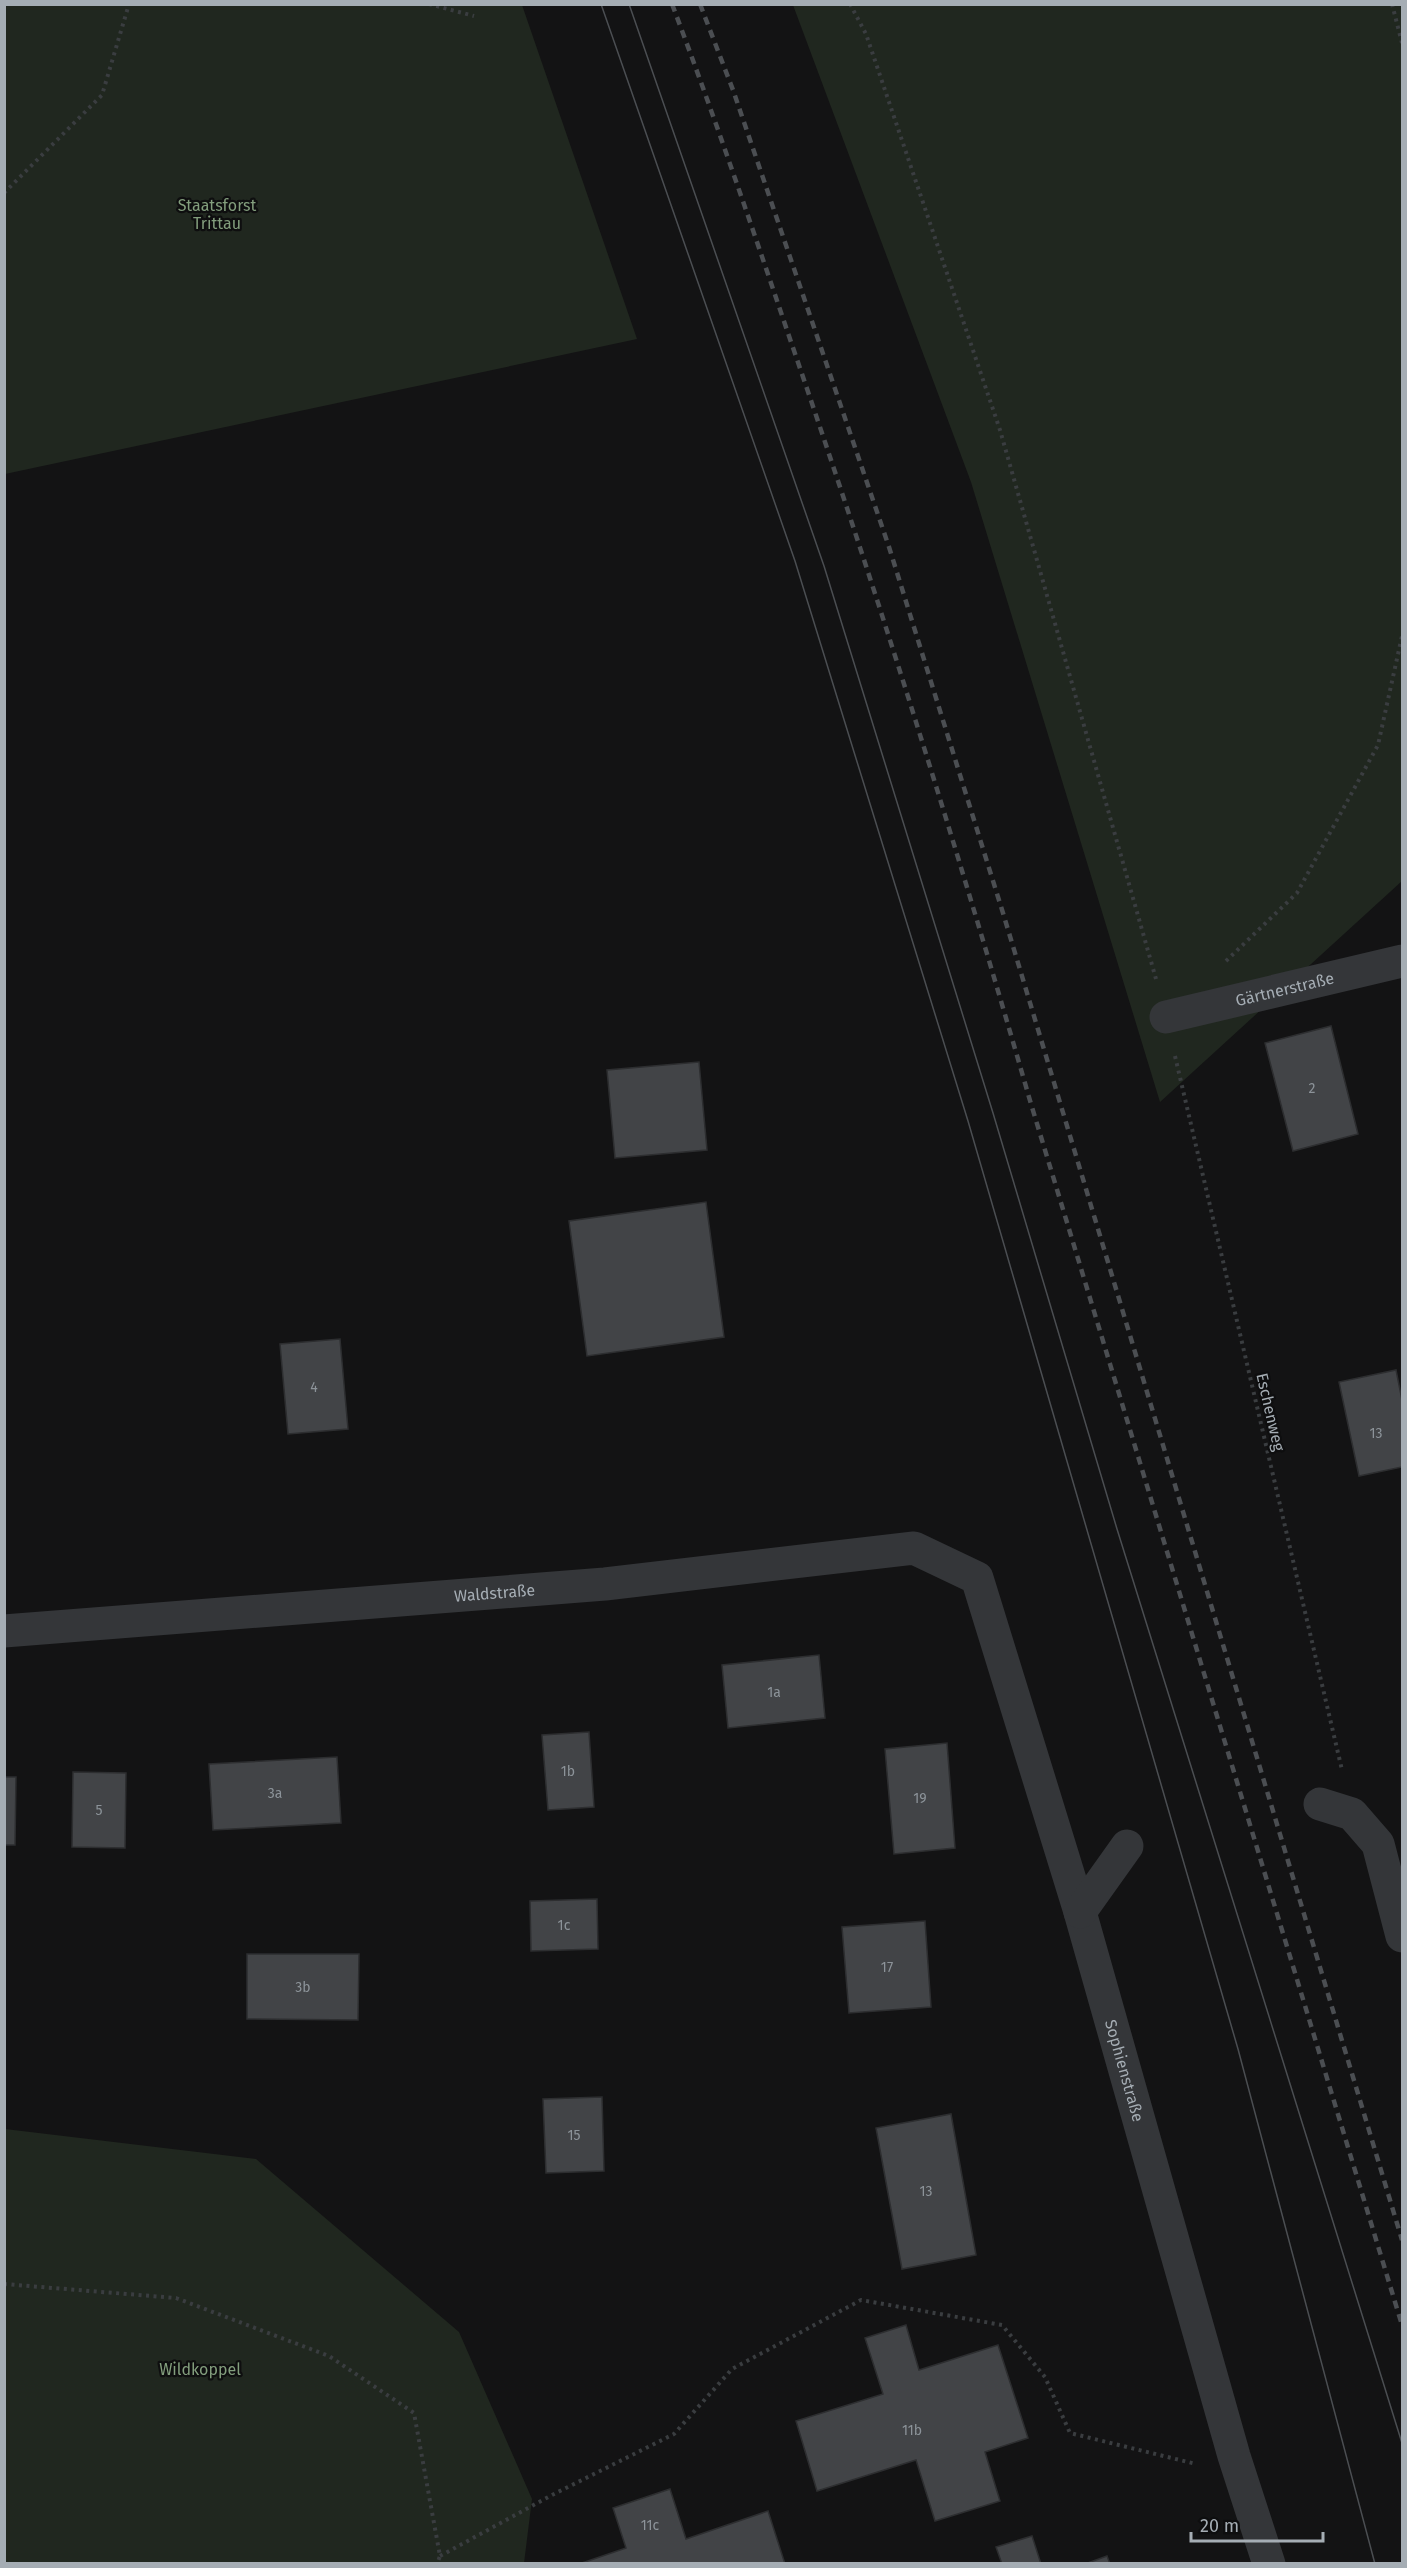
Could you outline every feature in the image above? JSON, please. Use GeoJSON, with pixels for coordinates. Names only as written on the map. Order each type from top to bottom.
{"type":"FeatureCollection","features":[{"type":"Feature","properties":{"kind":"street","name":"Gärtnerstraße"},"geometry":{"type":"LineString","coordinates":[[1166,1017],[1402,961]]}},
{"type":"Feature","properties":{"kind":"street","name":"Waldstraße"},"geometry":{"type":"LineString","coordinates":[[4,1631],[605,1584],[914,1548],[977,1578]]}},
{"type":"Feature","properties":{"kind":"street","name":"Sophienstraße"},"geometry":{"type":"LineString","coordinates":[[977,1578],[1080,1912],[1234,2456],[1269,2564]]}},
{"type":"Feature","properties":{"kind":"street"},"geometry":{"type":"LineString","coordinates":[[1320,1804],[1353,1814],[1390,1841],[1402,1936]]}},
{"type":"Feature","properties":{"kind":"street"},"geometry":{"type":"LineString","coordinates":[[1080,1912],[1127,1846]]}},
{"type":"Feature","properties":{"kind":"path"},"geometry":{"type":"LineString","coordinates":[[4,193],[102,95],[129,4]]}},
{"type":"Feature","properties":{"kind":"path"},"geometry":{"type":"LineString","coordinates":[[429,4],[474,16]]}},
{"type":"Feature","properties":{"kind":"path","name":"Eschenweg"},"geometry":{"type":"LineString","coordinates":[[850,4],[866,34],[1000,430],[1166,1017],[1353,1814]]}},
{"type":"Feature","properties":{"kind":"path"},"geometry":{"type":"LineString","coordinates":[[1392,4],[1402,43]]}},
{"type":"Feature","properties":{"kind":"path"},"geometry":{"type":"LineString","coordinates":[[1219,967],[1297,893],[1378,745],[1402,636]]}},
{"type":"Feature","properties":{"kind":"path"},"geometry":{"type":"LineString","coordinates":[[4,2283],[176,2298],[329,2356],[414,2413],[440,2556],[437,2564]]}},
{"type":"Feature","properties":{"kind":"path"},"geometry":{"type":"LineString","coordinates":[[440,2556],[552,2495],[674,2434],[732,2369],[861,2300],[1002,2325],[1045,2377],[1070,2433],[1203,2465],[1234,2456]]}},
{"type":"Feature","properties":{"kind":"green space","name":"Staatsforst Trittau"},"geometry":{"type":"Polygon","coordinates":[[[4,5],[522,5],[637,339],[5,474],[4,5]]]}},
{"type":"Feature","properties":{"kind":"green space"},"geometry":{"type":"Polygon","coordinates":[[[793,5],[1402,5],[1402,881],[1160,1102],[971,482],[793,5]]]}},
{"type":"Feature","properties":{"kind":"green space","name":"Wildkoppel"},"geometry":{"type":"Polygon","coordinates":[[[5,2129],[256,2159],[459,2332],[532,2499],[524,2563],[5,2563],[5,2129]]]}},
{"type":"Feature","properties":{"kind":"building"},"geometry":{"type":"Polygon","coordinates":[[[1331,1026],[1358,1134],[1293,1151],[1265,1043],[1331,1026]]]}},
{"type":"Feature","properties":{"kind":"building"},"geometry":{"type":"Polygon","coordinates":[[[699,1062],[707,1150],[615,1158],[607,1070],[699,1062]]]}},
{"type":"Feature","properties":{"kind":"building"},"geometry":{"type":"Polygon","coordinates":[[[706,1202],[724,1337],[587,1356],[569,1221],[706,1202]]]}},
{"type":"Feature","properties":{"kind":"building"},"geometry":{"type":"Polygon","coordinates":[[[340,1339],[348,1429],[288,1434],[280,1344],[340,1339]]]}},
{"type":"Feature","properties":{"kind":"building"},"geometry":{"type":"Polygon","coordinates":[[[1396,1370],[1402,1400],[1402,1467],[1359,1476],[1339,1382],[1396,1370]]]}},
{"type":"Feature","properties":{"kind":"building"},"geometry":{"type":"Polygon","coordinates":[[[819,1655],[825,1718],[728,1728],[722,1665],[819,1655]]]}},
{"type":"Feature","properties":{"kind":"building"},"geometry":{"type":"Polygon","coordinates":[[[589,1732],[594,1807],[548,1810],[542,1735],[589,1732]]]}},
{"type":"Feature","properties":{"kind":"building"},"geometry":{"type":"Polygon","coordinates":[[[947,1743],[955,1848],[894,1854],[885,1749],[947,1743]]]}},
{"type":"Feature","properties":{"kind":"building"},"geometry":{"type":"Polygon","coordinates":[[[337,1757],[341,1823],[213,1830],[209,1764],[337,1757]]]}},
{"type":"Feature","properties":{"kind":"building"},"geometry":{"type":"Polygon","coordinates":[[[73,1772],[126,1773],[125,1848],[72,1847],[73,1772]]]}},
{"type":"Feature","properties":{"kind":"building"},"geometry":{"type":"Polygon","coordinates":[[[4,1777],[16,1777],[15,1845],[4,1845],[4,1777]]]}},
{"type":"Feature","properties":{"kind":"building"},"geometry":{"type":"Polygon","coordinates":[[[597,1899],[598,1949],[531,1951],[530,1901],[597,1899]]]}},
{"type":"Feature","properties":{"kind":"building"},"geometry":{"type":"Polygon","coordinates":[[[925,1921],[931,2007],[849,2013],[842,1927],[925,1921]]]}},
{"type":"Feature","properties":{"kind":"building"},"geometry":{"type":"Polygon","coordinates":[[[247,1954],[359,1954],[358,2020],[247,2019],[247,1954]]]}},
{"type":"Feature","properties":{"kind":"building"},"geometry":{"type":"Polygon","coordinates":[[[602,2097],[604,2171],[546,2173],[543,2099],[602,2097]]]}},
{"type":"Feature","properties":{"kind":"building"},"geometry":{"type":"Polygon","coordinates":[[[951,2114],[976,2255],[902,2269],[876,2128],[951,2114]]]}},
{"type":"Feature","properties":{"kind":"building"},"geometry":{"type":"Polygon","coordinates":[[[906,2325],[919,2370],[998,2345],[1028,2438],[985,2452],[1000,2501],[935,2521],[916,2460],[817,2491],[796,2421],[883,2394],[865,2338],[906,2325]]]}},
{"type":"Feature","properties":{"kind":"building"},"geometry":{"type":"Polygon","coordinates":[[[670,2489],[686,2539],[768,2511],[785,2564],[579,2564],[626,2548],[613,2508],[670,2489]]]}},
{"type":"Feature","properties":{"kind":"building"},"geometry":{"type":"Polygon","coordinates":[[[1032,2536],[1041,2564],[1002,2564],[996,2547],[1032,2536]]]}},
{"type":"Feature","properties":{"kind":"building"},"geometry":{"type":"Polygon","coordinates":[[[1107,2556],[1110,2564],[1085,2564],[1107,2556]]]}},
{"type":"Feature","properties":{"kind":"tram line"},"geometry":{"type":"LineString","coordinates":[[601,4],[795,561],[968,1121],[1238,2049],[1375,2564]]}},
{"type":"Feature","properties":{"kind":"tram line"},"geometry":{"type":"LineString","coordinates":[[629,4],[824,566],[993,1113],[1117,1529],[1402,2443]]}},
{"type":"Feature","properties":{"kind":"railway"},"geometry":{"type":"LineString","coordinates":[[672,4],[703,87],[822,434],[915,720],[1402,2325]]}},
{"type":"Feature","properties":{"kind":"railway"},"geometry":{"type":"LineString","coordinates":[[700,4],[733,90],[889,547],[1003,913],[1402,2240]]}}]}
